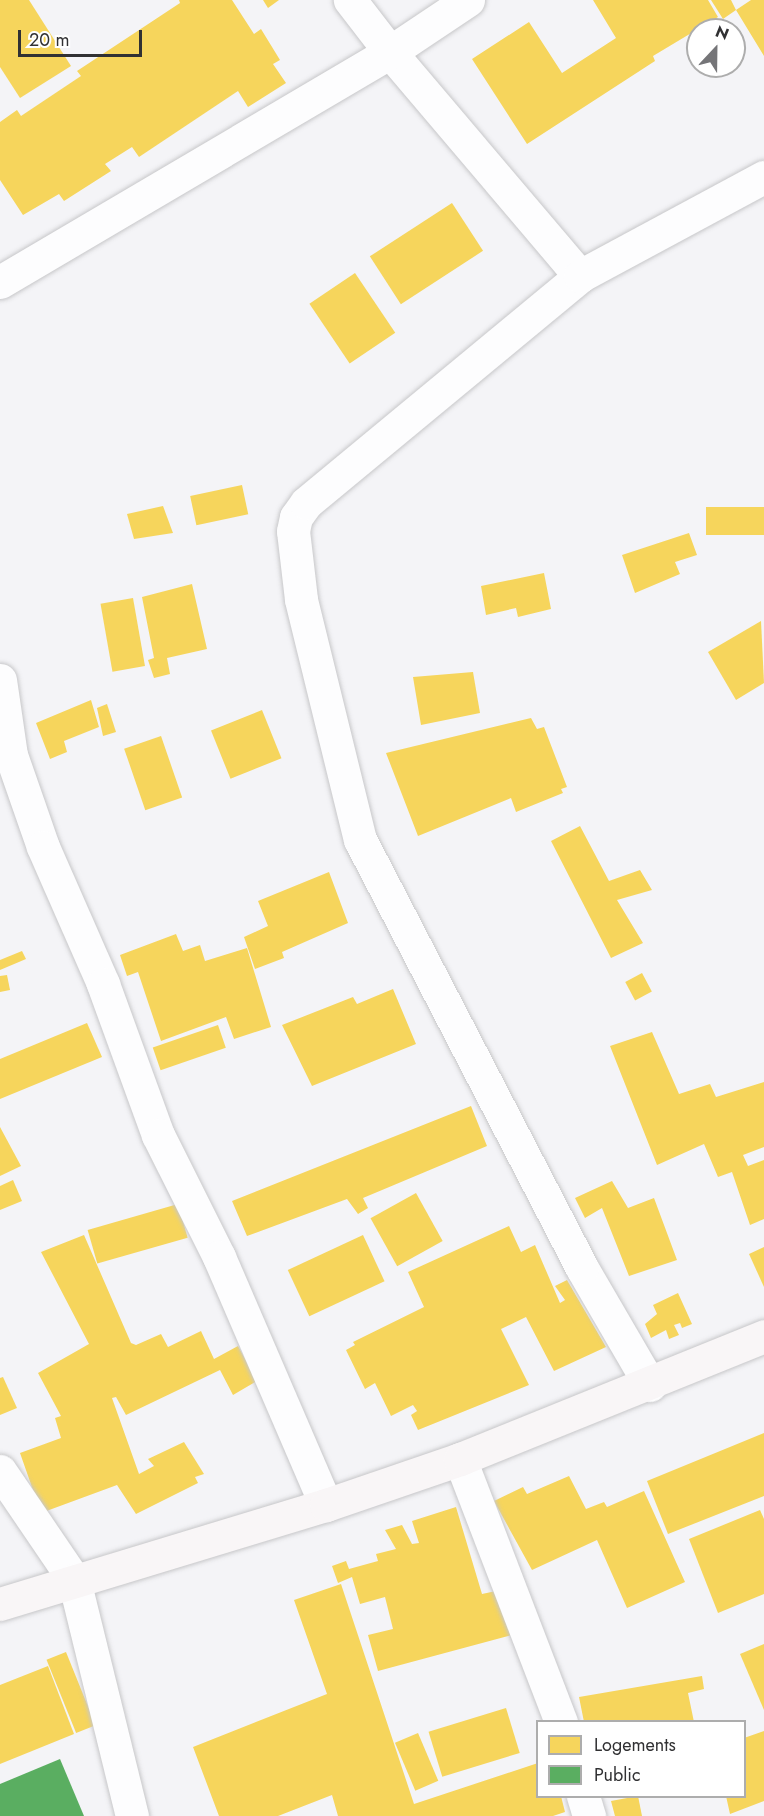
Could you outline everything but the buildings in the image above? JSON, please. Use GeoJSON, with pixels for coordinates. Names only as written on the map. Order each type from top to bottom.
{"type":"FeatureCollection","features":[{"type":"Feature","properties":{"kind":"main road"},"geometry":{"type":"LineString","coordinates":[[0,1604],[326,1505],[460,1459],[762,1344]]}},
{"type":"Feature","properties":{"kind":"street"},"geometry":{"type":"LineString","coordinates":[[350,0],[390,52],[580,276]]}},
{"type":"Feature","properties":{"kind":"street"},"geometry":{"type":"LineString","coordinates":[[0,282],[390,52],[468,0]]}},
{"type":"Feature","properties":{"kind":"street"},"geometry":{"type":"LineString","coordinates":[[650,1385],[582,1268],[360,840],[301,598],[293,531],[306,503],[580,276],[764,177]]}},
{"type":"Feature","properties":{"kind":"street"},"geometry":{"type":"LineString","coordinates":[[0,680],[11,755],[43,847],[103,984],[158,1135],[219,1257],[326,1505]]}},
{"type":"Feature","properties":{"kind":"street"},"geometry":{"type":"LineString","coordinates":[[460,1459],[560,1720]]}},
{"type":"Feature","properties":{"kind":"street"},"geometry":{"type":"LineString","coordinates":[[0,1471],[74,1580],[132,1816]]}},
{"type":"Feature","properties":{"kind":"street"},"geometry":{"type":"LineString","coordinates":[[584,1798],[589,1816]]}}]}
